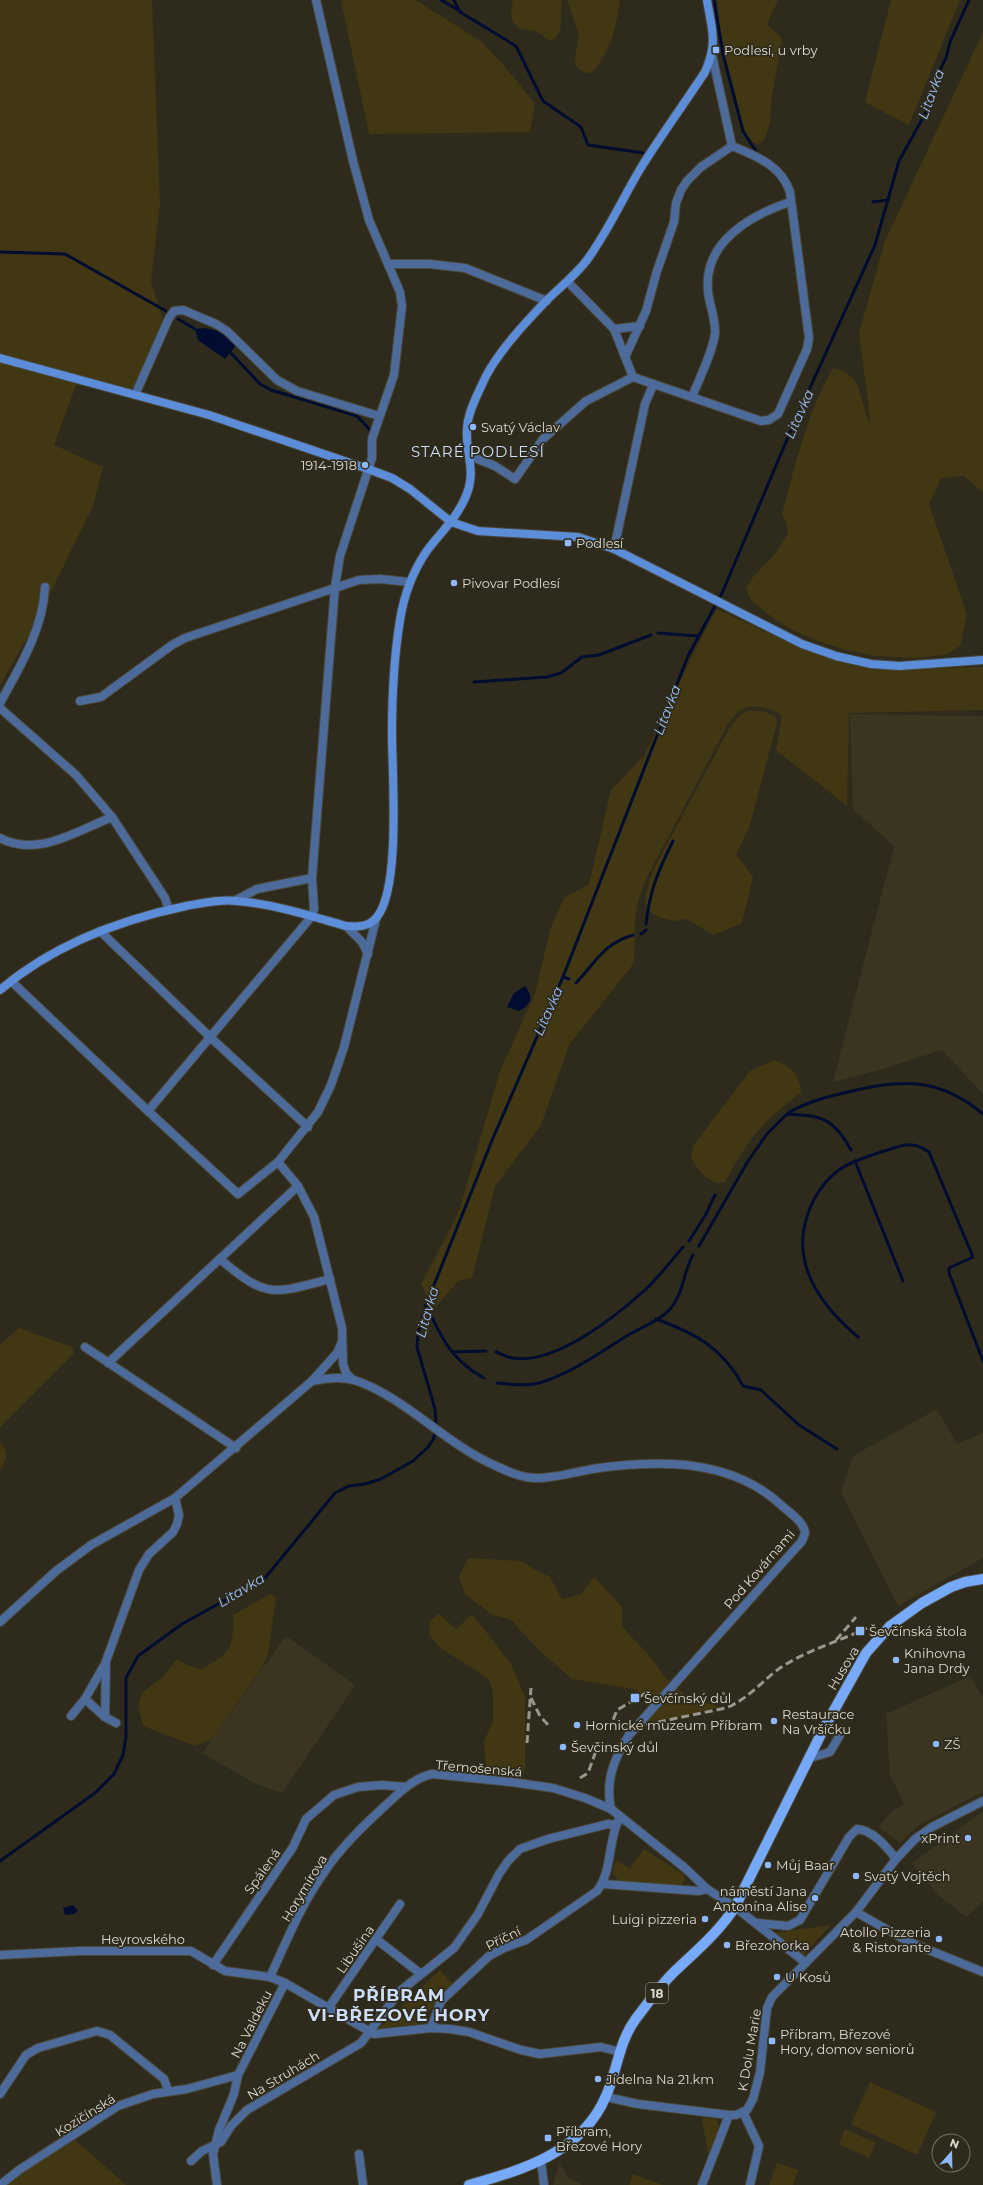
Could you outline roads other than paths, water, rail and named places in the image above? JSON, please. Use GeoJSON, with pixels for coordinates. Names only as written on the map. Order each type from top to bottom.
{"type":"FeatureCollection","features":[{"type":"Feature","properties":{"kind":"main road","name":"Husova"},"geometry":{"type":"LineString","coordinates":[[735,1907],[856,1670],[880,1636],[898,1620],[933,1596],[965,1582],[983,1579]]}},
{"type":"Feature","properties":{"kind":"main road","name":"18"},"geometry":{"type":"LineString","coordinates":[[468,2185],[541,2161],[573,2140],[593,2118],[606,2097],[620,2052],[635,2021],[672,1974],[720,1929],[735,1907]]}},
{"type":"Feature","properties":{"kind":"street"},"geometry":{"type":"LineString","coordinates":[[148,1111],[312,916],[314,909],[312,878],[335,587],[340,556],[372,458],[372,439],[394,375],[402,306],[400,292],[369,220],[353,161],[316,0]]}},
{"type":"Feature","properties":{"kind":"street"},"geometry":{"type":"LineString","coordinates":[[0,990],[11,981],[73,943],[100,931],[169,910],[211,902],[236,900],[312,916],[346,926],[358,927],[369,924],[376,919],[382,910],[387,894],[391,865],[394,814],[392,732],[394,686],[399,628],[409,582],[427,551],[461,508],[471,483],[472,469],[467,439],[467,423],[486,377],[504,350],[546,301],[568,282],[586,262],[602,237],[641,167],[705,72],[712,55],[714,42],[707,0]]}},
{"type":"Feature","properties":{"kind":"street"},"geometry":{"type":"LineString","coordinates":[[712,55],[732,146]]}},
{"type":"Feature","properties":{"kind":"street"},"geometry":{"type":"LineString","coordinates":[[470,456],[495,466],[515,479],[543,439],[586,401],[634,377],[761,420],[769,420],[778,414],[807,349],[809,338],[787,183],[781,175],[766,162],[732,146]]}},
{"type":"Feature","properties":{"kind":"street"},"geometry":{"type":"LineString","coordinates":[[626,355],[640,326],[674,222],[676,203],[681,190],[687,181],[700,168],[732,146]]}},
{"type":"Feature","properties":{"kind":"street"},"geometry":{"type":"LineString","coordinates":[[692,397],[714,336],[708,290],[711,263],[716,251],[726,238],[744,224],[776,206],[790,202]]}},
{"type":"Feature","properties":{"kind":"street"},"geometry":{"type":"LineString","coordinates":[[388,264],[429,264],[465,268],[546,301]]}},
{"type":"Feature","properties":{"kind":"street"},"geometry":{"type":"LineString","coordinates":[[568,282],[614,329],[634,377]]}},
{"type":"Feature","properties":{"kind":"street"},"geometry":{"type":"LineString","coordinates":[[136,395],[169,318],[174,311],[183,310],[216,324],[228,331],[276,380],[297,391],[379,416]]}},
{"type":"Feature","properties":{"kind":"street"},"geometry":{"type":"LineString","coordinates":[[614,329],[640,326]]}},
{"type":"Feature","properties":{"kind":"street"},"geometry":{"type":"LineString","coordinates":[[0,358],[209,415],[368,469],[392,478],[410,489],[451,522],[478,531],[578,537],[614,549],[802,644],[836,656],[871,664],[899,666],[983,660]]}},
{"type":"Feature","properties":{"kind":"street"},"geometry":{"type":"LineString","coordinates":[[614,549],[645,404],[653,384]]}},
{"type":"Feature","properties":{"kind":"street"},"geometry":{"type":"LineString","coordinates":[[80,701],[101,697],[172,645],[185,638],[359,580],[380,579],[409,582]]}},
{"type":"Feature","properties":{"kind":"street"},"geometry":{"type":"LineString","coordinates":[[0,703],[25,656],[44,606],[45,587]]}},
{"type":"Feature","properties":{"kind":"street"},"geometry":{"type":"LineString","coordinates":[[0,708],[76,775],[112,817],[165,898],[169,910]]}},
{"type":"Feature","properties":{"kind":"street"},"geometry":{"type":"LineString","coordinates":[[0,838],[23,846],[38,846],[112,817]]}},
{"type":"Feature","properties":{"kind":"street"},"geometry":{"type":"LineString","coordinates":[[236,900],[257,889],[312,878]]}},
{"type":"Feature","properties":{"kind":"street"},"geometry":{"type":"LineString","coordinates":[[11,981],[238,1194],[278,1162],[308,1127],[318,1112],[331,1085],[344,1047],[376,919]]}},
{"type":"Feature","properties":{"kind":"street"},"geometry":{"type":"LineString","coordinates":[[346,926],[362,942],[368,954]]}},
{"type":"Feature","properties":{"kind":"street"},"geometry":{"type":"LineString","coordinates":[[100,931],[210,1037],[308,1127]]}},
{"type":"Feature","properties":{"kind":"street"},"geometry":{"type":"LineString","coordinates":[[278,1162],[298,1186],[308,1202],[314,1217],[342,1328],[343,1364],[346,1372],[353,1380]]}},
{"type":"Feature","properties":{"kind":"street"},"geometry":{"type":"LineString","coordinates":[[108,1363],[298,1186]]}},
{"type":"Feature","properties":{"kind":"street"},"geometry":{"type":"LineString","coordinates":[[220,1259],[248,1282],[268,1290],[281,1291],[330,1280]]}},
{"type":"Feature","properties":{"kind":"street"},"geometry":{"type":"LineString","coordinates":[[0,1622],[56,1571],[91,1545],[175,1498],[236,1448],[312,1381],[337,1353],[343,1342]]}},
{"type":"Feature","properties":{"kind":"street"},"geometry":{"type":"LineString","coordinates":[[86,1347],[236,1448]]}},
{"type":"Feature","properties":{"kind":"street"},"geometry":{"type":"LineString","coordinates":[[312,1381],[333,1377],[353,1380]]}},
{"type":"Feature","properties":{"kind":"street","name":"Pod Kovárnami"},"geometry":{"type":"LineString","coordinates":[[353,1380],[389,1397],[466,1452],[519,1476],[536,1478],[632,1465],[689,1465],[709,1468],[740,1478],[770,1496],[805,1528],[806,1533],[802,1541],[629,1735],[617,1756],[610,1776],[608,1788],[611,1809]]}},
{"type":"Feature","properties":{"kind":"street"},"geometry":{"type":"LineString","coordinates":[[71,1716],[85,1699],[106,1661],[141,1566],[149,1554],[173,1532],[177,1524],[179,1515],[175,1498]]}},
{"type":"Feature","properties":{"kind":"street"},"geometry":{"type":"LineString","coordinates":[[105,1717],[106,1661]]}},
{"type":"Feature","properties":{"kind":"street"},"geometry":{"type":"LineString","coordinates":[[85,1699],[105,1717],[116,1723]]}},
{"type":"Feature","properties":{"kind":"street"},"geometry":{"type":"LineString","coordinates":[[810,1758],[830,1752],[840,1735]]}},
{"type":"Feature","properties":{"kind":"street","name":"Třemošenská"},"geometry":{"type":"LineString","coordinates":[[406,1787],[424,1776],[432,1774],[511,1782],[552,1788],[585,1798],[611,1809],[618,1821],[686,1868],[707,1889],[757,1923],[806,1963]]}},
{"type":"Feature","properties":{"kind":"street","name":"Spálená"},"geometry":{"type":"LineString","coordinates":[[213,1965],[293,1847],[306,1819],[334,1795],[358,1787],[382,1785],[406,1787]]}},
{"type":"Feature","properties":{"kind":"street","name":"Horymírova"},"geometry":{"type":"LineString","coordinates":[[270,1977],[305,1904],[323,1874],[357,1833],[406,1787]]}},
{"type":"Feature","properties":{"kind":"street","name":"K Dolu Marie"},"geometry":{"type":"LineString","coordinates":[[743,2112],[750,2105],[760,2072],[769,2002],[856,1912],[896,1859],[923,1832],[983,1801]]}},
{"type":"Feature","properties":{"kind":"street"},"geometry":{"type":"LineString","coordinates":[[618,1821],[603,1884],[698,1891],[707,1889]]}},
{"type":"Feature","properties":{"kind":"street","name":"Na Struhách"},"geometry":{"type":"LineString","coordinates":[[191,2161],[202,2151],[221,2142],[231,2126],[247,2110],[361,2043],[400,1991],[454,1948],[468,1931],[498,1874],[520,1849],[548,1839],[618,1821]]}},
{"type":"Feature","properties":{"kind":"street"},"geometry":{"type":"LineString","coordinates":[[757,1923],[788,1926],[800,1920],[849,1837],[857,1828],[866,1831],[875,1837],[896,1859]]}},
{"type":"Feature","properties":{"kind":"street","name":"Příční"},"geometry":{"type":"LineString","coordinates":[[431,2028],[442,2001],[489,1956],[504,1948],[526,1940],[597,1891],[603,1884]]}},
{"type":"Feature","properties":{"kind":"street","name":"Libušina"},"geometry":{"type":"LineString","coordinates":[[329,2007],[400,1904]]}},
{"type":"Feature","properties":{"kind":"street"},"geometry":{"type":"LineString","coordinates":[[856,1912],[907,1941],[983,1972]]}},
{"type":"Feature","properties":{"kind":"street"},"geometry":{"type":"LineString","coordinates":[[376,1939],[421,1974]]}},
{"type":"Feature","properties":{"kind":"street","name":"Heyrovského"},"geometry":{"type":"LineString","coordinates":[[0,1955],[80,1951],[191,1951],[225,1971],[270,1977],[285,1983],[329,2007],[368,2032],[381,2034],[431,2028],[469,2032],[521,2050],[540,2054],[602,2047],[620,2052]]}},
{"type":"Feature","properties":{"kind":"street","name":"Na Valdeku"},"geometry":{"type":"LineString","coordinates":[[238,2075],[285,1983]]}},
{"type":"Feature","properties":{"kind":"street"},"geometry":{"type":"LineString","coordinates":[[0,2094],[26,2055],[38,2048],[97,2031],[110,2035],[164,2079],[168,2090]]}},
{"type":"Feature","properties":{"kind":"street","name":"Na Struhách"},"geometry":{"type":"LineString","coordinates":[[217,2185],[214,2154],[215,2144],[234,2094],[238,2075]]}},
{"type":"Feature","properties":{"kind":"street","name":"Kozičínská"},"geometry":{"type":"LineString","coordinates":[[0,2185],[19,2170],[118,2106],[168,2090],[187,2089],[238,2075]]}},
{"type":"Feature","properties":{"kind":"street"},"geometry":{"type":"LineString","coordinates":[[606,2097],[668,2109],[729,2115],[743,2112],[759,2146],[750,2185]]}},
{"type":"Feature","properties":{"kind":"street"},"geometry":{"type":"LineString","coordinates":[[702,2185],[729,2115]]}},
{"type":"Feature","properties":{"kind":"street"},"geometry":{"type":"LineString","coordinates":[[359,2154],[363,2185]]}},
{"type":"Feature","properties":{"kind":"street"},"geometry":{"type":"LineString","coordinates":[[541,2161],[544,2185]]}},
{"type":"Feature","properties":{"kind":"water"},"geometry":{"type":"Polygon","coordinates":[[[205,328],[219,331],[237,344],[225,359],[198,340],[195,329],[205,328]]]}},
{"type":"Feature","properties":{"kind":"water"},"geometry":{"type":"Polygon","coordinates":[[[525,986],[530,994],[529,1003],[519,1011],[507,1007],[514,993],[525,986]]]}},
{"type":"Feature","properties":{"kind":"water"},"geometry":{"type":"Polygon","coordinates":[[[73,1905],[78,1911],[74,1914],[65,1915],[63,1908],[73,1905]]]}},
{"type":"Feature","properties":{"kind":"waterway"},"geometry":{"type":"LineString","coordinates":[[441,0],[460,11]]}},
{"type":"Feature","properties":{"kind":"waterway"},"geometry":{"type":"LineString","coordinates":[[454,0],[460,12],[516,46],[543,101],[581,127],[588,145],[644,153]]}},
{"type":"Feature","properties":{"kind":"waterway"},"geometry":{"type":"LineString","coordinates":[[714,0],[723,54],[743,131],[756,151]]}},
{"type":"Feature","properties":{"kind":"waterway","name":"Litavka"},"geometry":{"type":"LineString","coordinates":[[0,1861],[95,1793],[114,1774],[123,1755],[126,1737],[126,1678],[138,1656],[182,1624],[265,1578],[335,1493],[349,1486],[365,1484],[381,1479],[413,1461],[428,1447],[434,1438],[436,1425],[435,1409],[417,1347],[418,1334],[426,1305],[493,1138],[563,977],[688,656],[723,591],[794,423],[875,245],[899,161],[926,112],[934,82],[946,58],[950,42],[969,0]]}},
{"type":"Feature","properties":{"kind":"waterway"},"geometry":{"type":"LineString","coordinates":[[873,202],[888,200]]}},
{"type":"Feature","properties":{"kind":"waterway"},"geometry":{"type":"LineString","coordinates":[[0,252],[65,254],[166,311]]}},
{"type":"Feature","properties":{"kind":"waterway"},"geometry":{"type":"LineString","coordinates":[[178,319],[195,329]]}},
{"type":"Feature","properties":{"kind":"waterway"},"geometry":{"type":"LineString","coordinates":[[230,352],[260,384],[271,390],[357,416],[371,431]]}},
{"type":"Feature","properties":{"kind":"waterway"},"geometry":{"type":"LineString","coordinates":[[658,633],[698,636]]}},
{"type":"Feature","properties":{"kind":"waterway"},"geometry":{"type":"LineString","coordinates":[[474,682],[547,677],[561,673],[582,657],[599,655],[651,635]]}},
{"type":"Feature","properties":{"kind":"waterway"},"geometry":{"type":"LineString","coordinates":[[646,924],[655,881],[673,841]]}},
{"type":"Feature","properties":{"kind":"waterway"},"geometry":{"type":"LineString","coordinates":[[641,934],[646,930]]}},
{"type":"Feature","properties":{"kind":"waterway"},"geometry":{"type":"LineString","coordinates":[[576,983],[601,954],[614,943],[633,935]]}},
{"type":"Feature","properties":{"kind":"waterway","name":"Litavka"},"geometry":{"type":"LineString","coordinates":[[563,977],[569,979]]}},
{"type":"Feature","properties":{"kind":"waterway"},"geometry":{"type":"LineString","coordinates":[[788,1113],[810,1103],[832,1096],[867,1088],[902,1083],[935,1087],[951,1093],[967,1102],[983,1114]]}},
{"type":"Feature","properties":{"kind":"waterway"},"geometry":{"type":"LineString","coordinates":[[699,1246],[748,1161],[767,1134],[787,1114],[809,1116],[825,1120],[838,1131],[851,1150]]}},
{"type":"Feature","properties":{"kind":"waterway"},"geometry":{"type":"LineString","coordinates":[[858,1337],[832,1311],[821,1297],[812,1281],[806,1265],[803,1248],[804,1230],[809,1211],[821,1188],[834,1174],[844,1167],[859,1160],[900,1146],[917,1146],[929,1152],[973,1257],[949,1268],[949,1273],[983,1361]]}},
{"type":"Feature","properties":{"kind":"waterway"},"geometry":{"type":"LineString","coordinates":[[855,1161],[903,1281]]}},
{"type":"Feature","properties":{"kind":"waterway"},"geometry":{"type":"LineString","coordinates":[[689,1241],[706,1214],[715,1195]]}},
{"type":"Feature","properties":{"kind":"waterway"},"geometry":{"type":"LineString","coordinates":[[496,1352],[511,1358],[530,1358],[547,1354],[584,1337],[618,1313],[645,1290],[683,1247]]}},
{"type":"Feature","properties":{"kind":"waterway"},"geometry":{"type":"LineString","coordinates":[[497,1383],[520,1385],[537,1384],[554,1378],[577,1367],[657,1319],[671,1308],[679,1295],[687,1268],[693,1255]]}},
{"type":"Feature","properties":{"kind":"waterway"},"geometry":{"type":"LineString","coordinates":[[426,1305],[448,1347],[463,1364],[484,1378]]}},
{"type":"Feature","properties":{"kind":"waterway"},"geometry":{"type":"LineString","coordinates":[[656,1319],[683,1330],[707,1344],[726,1361],[743,1386],[761,1390],[799,1425],[837,1449]]}},
{"type":"Feature","properties":{"kind":"waterway"},"geometry":{"type":"LineString","coordinates":[[452,1352],[486,1351]]}},
{"type":"Feature","properties":{"kind":"railway"},"geometry":{"type":"LineString","coordinates":[[836,1640],[856,1617]]}},
{"type":"Feature","properties":{"kind":"railway"},"geometry":{"type":"LineString","coordinates":[[646,1693],[617,1710],[613,1720],[616,1728],[620,1730],[726,1708],[741,1700],[773,1673],[790,1662],[867,1628]]}},
{"type":"Feature","properties":{"kind":"railway"},"geometry":{"type":"LineString","coordinates":[[527,1743],[531,1688]]}},
{"type":"Feature","properties":{"kind":"railway"},"geometry":{"type":"LineString","coordinates":[[531,1698],[540,1716],[549,1726]]}},
{"type":"Feature","properties":{"kind":"railway"},"geometry":{"type":"LineString","coordinates":[[580,1778],[588,1773],[596,1751]]}},
{"type":"Feature","properties":{"kind":"place","name":"Podlesí, u vrby"},"geometry":{"type":"Point","coordinates":[716,50]}},
{"type":"Feature","properties":{"kind":"place","name":"Svatý Václav"},"geometry":{"type":"Point","coordinates":[473,427]}},
{"type":"Feature","properties":{"kind":"place","name":"1914-1918"},"geometry":{"type":"Point","coordinates":[365,465]}},
{"type":"Feature","properties":{"kind":"place","name":"Podlesí"},"geometry":{"type":"Point","coordinates":[568,543]}},
{"type":"Feature","properties":{"kind":"place","name":"Pivovar Podlesí"},"geometry":{"type":"Point","coordinates":[454,583]}},
{"type":"Feature","properties":{"kind":"place","name":"Ševčínská štola"},"geometry":{"type":"Point","coordinates":[860,1631]}},
{"type":"Feature","properties":{"kind":"place","name":"Knihovna Jana Drdy"},"geometry":{"type":"Point","coordinates":[896,1660]}},
{"type":"Feature","properties":{"kind":"place","name":"Ševčínský důl"},"geometry":{"type":"Point","coordinates":[635,1698]}},
{"type":"Feature","properties":{"kind":"place","name":"Restaurace Na Vršíčku"},"geometry":{"type":"Point","coordinates":[774,1721]}},
{"type":"Feature","properties":{"kind":"place","name":"Hornické muzeum Příbram"},"geometry":{"type":"Point","coordinates":[577,1725]}},
{"type":"Feature","properties":{"kind":"place","name":"ZŠ"},"geometry":{"type":"Point","coordinates":[936,1744]}},
{"type":"Feature","properties":{"kind":"place","name":"Ševčinský důl"},"geometry":{"type":"Point","coordinates":[563,1747]}},
{"type":"Feature","properties":{"kind":"place","name":"xPrint"},"geometry":{"type":"Point","coordinates":[968,1838]}},
{"type":"Feature","properties":{"kind":"place","name":"Můj Baar"},"geometry":{"type":"Point","coordinates":[768,1865]}},
{"type":"Feature","properties":{"kind":"place","name":"Svatý Vojtěch"},"geometry":{"type":"Point","coordinates":[856,1876]}},
{"type":"Feature","properties":{"kind":"place","name":"náměstí Jana Antonína Alise"},"geometry":{"type":"Point","coordinates":[815,1898]}},
{"type":"Feature","properties":{"kind":"place","name":"Luigi pizzeria"},"geometry":{"type":"Point","coordinates":[705,1919]}},
{"type":"Feature","properties":{"kind":"place","name":"Atollo Pizzeria & Ristorante"},"geometry":{"type":"Point","coordinates":[939,1939]}},
{"type":"Feature","properties":{"kind":"place","name":"Březohorka"},"geometry":{"type":"Point","coordinates":[727,1945]}},
{"type":"Feature","properties":{"kind":"place","name":"U Kosů"},"geometry":{"type":"Point","coordinates":[777,1977]}},
{"type":"Feature","properties":{"kind":"place","name":"Příbram, Březové Hory, domov seniorů"},"geometry":{"type":"Point","coordinates":[772,2041]}},
{"type":"Feature","properties":{"kind":"place","name":"Jídelna Na 21.km"},"geometry":{"type":"Point","coordinates":[598,2079]}},
{"type":"Feature","properties":{"kind":"place","name":"Příbram, Březové Hory"},"geometry":{"type":"Point","coordinates":[548,2138]}},
{"type":"Feature","properties":{"kind":"district","name":"STARÉ PODLESÍ"},"geometry":{"type":"Point","coordinates":[478,451]}},
{"type":"Feature","properties":{"kind":"district","name":"PŘÍBRAM VI-BŘEZOVÉ HORY"},"geometry":{"type":"Point","coordinates":[399,2005]}}]}
